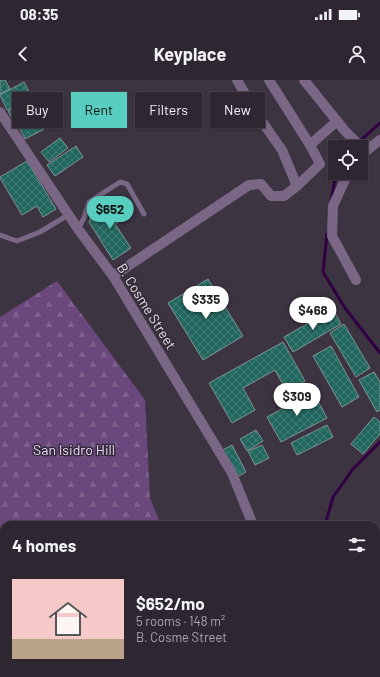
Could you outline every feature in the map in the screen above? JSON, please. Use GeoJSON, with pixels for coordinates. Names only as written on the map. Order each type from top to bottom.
{"type":"FeatureCollection","features":[{"type":"Feature","properties":{"kind":"street"},"geometry":{"type":"LineString","coordinates":[[237,80],[256,113],[282,150],[297,186]]}},
{"type":"Feature","properties":{"kind":"street"},"geometry":{"type":"LineString","coordinates":[[113,276],[249,185],[261,184],[271,196],[284,196],[320,164],[310,145],[269,80]]}},
{"type":"Feature","properties":{"kind":"street"},"geometry":{"type":"LineString","coordinates":[[304,80],[352,140]]}},
{"type":"Feature","properties":{"kind":"street","name":"B. Cosme Street"},"geometry":{"type":"LineString","coordinates":[[0,112],[68,215],[113,276],[232,473],[251,521]]}},
{"type":"Feature","properties":{"kind":"street"},"geometry":{"type":"LineString","coordinates":[[310,145],[337,120]]}},
{"type":"Feature","properties":{"kind":"street"},"geometry":{"type":"LineString","coordinates":[[368,149],[380,140]]}},
{"type":"Feature","properties":{"kind":"street"},"geometry":{"type":"LineString","coordinates":[[345,180],[333,206],[332,236],[356,280]]}},
{"type":"Feature","properties":{"kind":"lane"},"geometry":{"type":"LineString","coordinates":[[78,229],[84,218],[89,202],[120,182],[127,184],[144,214]]}},
{"type":"Feature","properties":{"kind":"lane"},"geometry":{"type":"LineString","coordinates":[[0,235],[16,242],[40,232],[68,215]]}},
{"type":"Feature","properties":{"kind":"green space","name":"San Isidro Hill"},"geometry":{"type":"Polygon","coordinates":[[[57,281],[145,400],[150,498],[159,521],[0,521],[0,317],[57,281]]]}},
{"type":"Feature","properties":{"kind":"building"},"geometry":{"type":"Polygon","coordinates":[[[0,80],[5,80],[10,89],[0,94],[0,80]]]}},
{"type":"Feature","properties":{"kind":"building"},"geometry":{"type":"Polygon","coordinates":[[[24,82],[29,92],[12,92],[12,107],[7,110],[0,95],[24,82]]]}},
{"type":"Feature","properties":{"kind":"building"},"geometry":{"type":"Polygon","coordinates":[[[12,109],[12,118],[8,111],[12,109]]]}},
{"type":"Feature","properties":{"kind":"building"},"geometry":{"type":"Polygon","coordinates":[[[20,128],[44,128],[44,129],[25,139],[20,128]]]}},
{"type":"Feature","properties":{"kind":"building"},"geometry":{"type":"Polygon","coordinates":[[[60,138],[68,148],[49,162],[41,152],[60,138]]]}},
{"type":"Feature","properties":{"kind":"building"},"geometry":{"type":"Polygon","coordinates":[[[76,146],[83,157],[55,176],[47,165],[76,146]]]}},
{"type":"Feature","properties":{"kind":"building"},"geometry":{"type":"Polygon","coordinates":[[[27,161],[56,209],[43,217],[37,206],[22,215],[0,178],[27,161]]]}},
{"type":"Feature","properties":{"kind":"building"},"geometry":{"type":"Polygon","coordinates":[[[112,202],[124,219],[115,224],[131,248],[113,260],[89,222],[92,214],[112,202]]]}},
{"type":"Feature","properties":{"kind":"building"},"geometry":{"type":"Polygon","coordinates":[[[208,279],[243,336],[203,360],[168,303],[208,279]]]}},
{"type":"Feature","properties":{"kind":"building"},"geometry":{"type":"Polygon","coordinates":[[[333,309],[341,324],[293,352],[284,337],[333,309]]]}},
{"type":"Feature","properties":{"kind":"building"},"geometry":{"type":"Polygon","coordinates":[[[344,324],[370,368],[356,377],[330,333],[344,324]]]}},
{"type":"Feature","properties":{"kind":"building"},"geometry":{"type":"Polygon","coordinates":[[[283,342],[305,381],[287,392],[275,370],[243,388],[255,410],[232,423],[209,383],[283,342]]]}},
{"type":"Feature","properties":{"kind":"building"},"geometry":{"type":"Polygon","coordinates":[[[331,346],[359,397],[342,407],[313,356],[331,346]]]}},
{"type":"Feature","properties":{"kind":"building"},"geometry":{"type":"Polygon","coordinates":[[[374,372],[380,382],[380,410],[377,412],[359,380],[374,372]]]}},
{"type":"Feature","properties":{"kind":"building"},"geometry":{"type":"Polygon","coordinates":[[[313,392],[327,418],[281,442],[267,417],[313,392]]]}},
{"type":"Feature","properties":{"kind":"building"},"geometry":{"type":"Polygon","coordinates":[[[374,417],[380,422],[380,434],[363,454],[351,444],[374,417]]]}},
{"type":"Feature","properties":{"kind":"building"},"geometry":{"type":"Polygon","coordinates":[[[327,425],[333,437],[297,455],[291,443],[327,425]]]}},
{"type":"Feature","properties":{"kind":"building"},"geometry":{"type":"Polygon","coordinates":[[[256,430],[263,441],[247,451],[240,439],[256,430]]]}},
{"type":"Feature","properties":{"kind":"building"},"geometry":{"type":"Polygon","coordinates":[[[232,445],[246,472],[235,478],[221,451],[232,445]]]}},
{"type":"Feature","properties":{"kind":"building"},"geometry":{"type":"Polygon","coordinates":[[[262,445],[269,458],[255,465],[248,451],[262,445]]]}},
{"type":"Feature","properties":{"kind":"waterway"},"geometry":{"type":"LineString","coordinates":[[361,140],[380,123]]}},
{"type":"Feature","properties":{"kind":"waterway"},"geometry":{"type":"LineString","coordinates":[[331,202],[335,180]]}},
{"type":"Feature","properties":{"kind":"waterway"},"geometry":{"type":"LineString","coordinates":[[327,234],[323,272],[345,308],[380,353]]}},
{"type":"Feature","properties":{"kind":"waterway"},"geometry":{"type":"LineString","coordinates":[[326,521],[333,497],[353,469],[380,442]]}}]}
